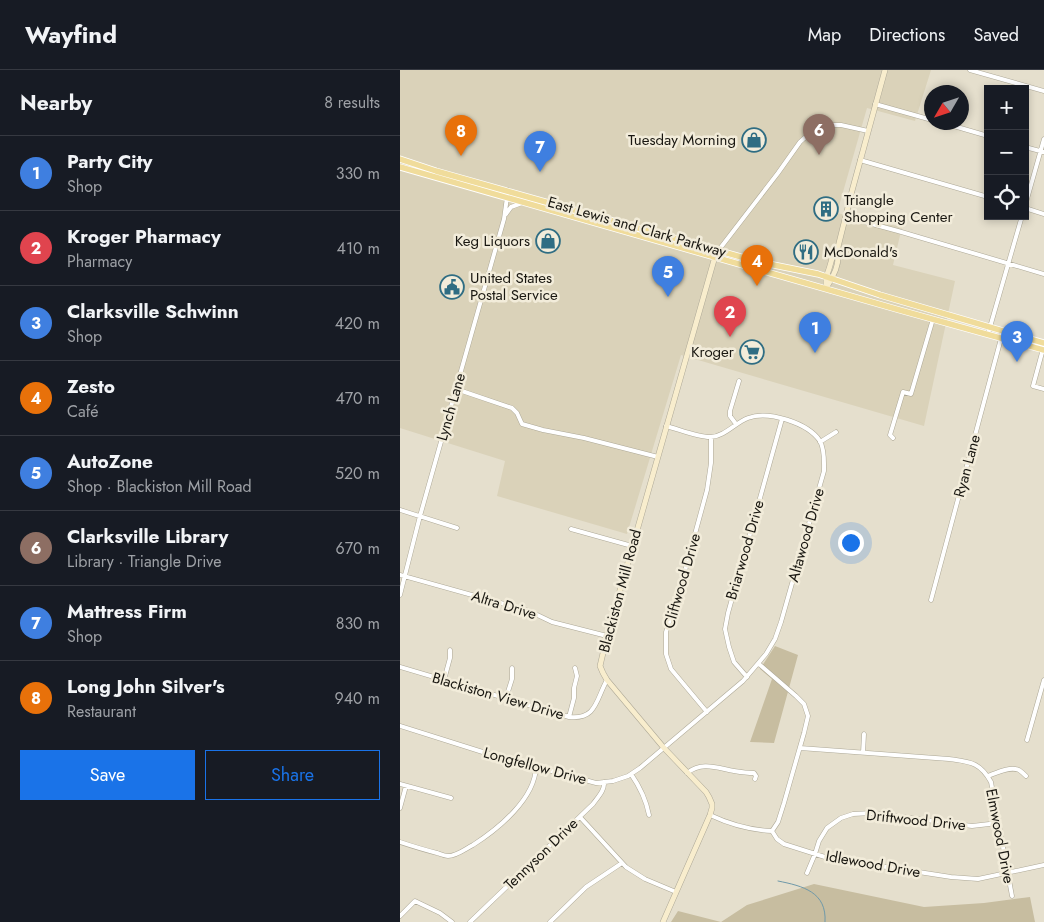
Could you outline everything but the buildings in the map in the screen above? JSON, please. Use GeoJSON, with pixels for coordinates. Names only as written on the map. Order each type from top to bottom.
{"type":"FeatureCollection","features":[{"type":"Feature","properties":{"kind":"main road"},"geometry":{"type":"LineString","coordinates":[[826,288],[839,256],[837,250],[885,70]]}},
{"type":"Feature","properties":{"kind":"main road","name":"East Lewis and Clark Parkway"},"geometry":{"type":"LineString","coordinates":[[400,159],[759,262],[818,274],[989,331]]}},
{"type":"Feature","properties":{"kind":"main road","name":"East Lewis and Clark Parkway"},"geometry":{"type":"LineString","coordinates":[[400,167],[933,319],[989,331]]}},
{"type":"Feature","properties":{"kind":"main road","name":"Blackiston Mill Road"},"geometry":{"type":"LineString","coordinates":[[710,816],[712,808],[710,798],[664,748],[607,680],[600,666],[666,426],[718,250]]}},
{"type":"Feature","properties":{"kind":"main road"},"geometry":{"type":"LineString","coordinates":[[989,331],[1044,347]]}},
{"type":"Feature","properties":{"kind":"main road"},"geometry":{"type":"LineString","coordinates":[[663,922],[710,816]]}},
{"type":"Feature","properties":{"kind":"street"},"geometry":{"type":"LineString","coordinates":[[970,70],[1044,91]]}},
{"type":"Feature","properties":{"kind":"street"},"geometry":{"type":"LineString","coordinates":[[876,104],[924,118]]}},
{"type":"Feature","properties":{"kind":"street"},"geometry":{"type":"LineString","coordinates":[[718,250],[800,142],[810,133],[820,128],[834,125],[868,131]]}},
{"type":"Feature","properties":{"kind":"street"},"geometry":{"type":"LineString","coordinates":[[967,130],[984,135]]}},
{"type":"Feature","properties":{"kind":"street"},"geometry":{"type":"LineString","coordinates":[[1029,194],[1044,139]]}},
{"type":"Feature","properties":{"kind":"street"},"geometry":{"type":"LineString","coordinates":[[1029,148],[1042,151]]}},
{"type":"Feature","properties":{"kind":"street"},"geometry":{"type":"LineString","coordinates":[[860,160],[984,197]]}},
{"type":"Feature","properties":{"kind":"street","name":"Lynch Lane"},"geometry":{"type":"LineString","coordinates":[[400,595],[402,576],[504,219],[508,190]]}},
{"type":"Feature","properties":{"kind":"street"},"geometry":{"type":"LineString","coordinates":[[504,219],[511,207],[519,203],[526,203]]}},
{"type":"Feature","properties":{"kind":"street"},"geometry":{"type":"LineString","coordinates":[[1029,208],[1044,214]]}},
{"type":"Feature","properties":{"kind":"street"},"geometry":{"type":"LineString","coordinates":[[846,217],[1044,274]]}},
{"type":"Feature","properties":{"kind":"street"},"geometry":{"type":"LineString","coordinates":[[989,331],[1021,220]]}},
{"type":"Feature","properties":{"kind":"street"},"geometry":{"type":"LineString","coordinates":[[893,438],[890,435],[903,392],[911,394],[933,319]]}},
{"type":"Feature","properties":{"kind":"street","name":"Ryan Lane"},"geometry":{"type":"LineString","coordinates":[[931,600],[1003,335]]}},
{"type":"Feature","properties":{"kind":"street"},"geometry":{"type":"LineString","coordinates":[[1044,347],[1033,386],[1044,389]]}},
{"type":"Feature","properties":{"kind":"street"},"geometry":{"type":"LineString","coordinates":[[736,424],[730,416],[730,411],[739,381]]}},
{"type":"Feature","properties":{"kind":"street"},"geometry":{"type":"LineString","coordinates":[[456,389],[512,408],[517,413],[522,424],[658,457]]}},
{"type":"Feature","properties":{"kind":"street"},"geometry":{"type":"LineString","coordinates":[[666,426],[711,437],[724,433],[748,417],[770,416],[800,424],[820,442],[836,432]]}},
{"type":"Feature","properties":{"kind":"street","name":"Briarwood Drive"},"geometry":{"type":"LineString","coordinates":[[747,677],[734,662],[725,629],[728,612],[782,419]]}},
{"type":"Feature","properties":{"kind":"street","name":"Cliftwood Drive"},"geometry":{"type":"LineString","coordinates":[[707,712],[671,669],[666,654],[666,632],[707,490],[711,463],[711,437]]}},
{"type":"Feature","properties":{"kind":"street","name":"Altawood Drive"},"geometry":{"type":"LineString","coordinates":[[664,748],[747,677],[766,654],[774,639],[781,622],[824,471],[824,453],[820,442]]}},
{"type":"Feature","properties":{"kind":"street"},"geometry":{"type":"LineString","coordinates":[[400,510],[457,528]]}},
{"type":"Feature","properties":{"kind":"street"},"geometry":{"type":"LineString","coordinates":[[571,530],[632,546]]}},
{"type":"Feature","properties":{"kind":"street","name":"Altra Drive"},"geometry":{"type":"LineString","coordinates":[[402,576],[529,611],[552,622],[607,636]]}},
{"type":"Feature","properties":{"kind":"street"},"geometry":{"type":"LineString","coordinates":[[444,680],[450,658],[450,650]]}},
{"type":"Feature","properties":{"kind":"street"},"geometry":{"type":"LineString","coordinates":[[710,816],[758,830],[772,831],[778,822],[808,716],[804,704],[790,689],[758,664]]}},
{"type":"Feature","properties":{"kind":"street","name":"Blackiston View Drive"},"geometry":{"type":"LineString","coordinates":[[400,667],[576,718],[591,711],[597,704],[607,680]]}},
{"type":"Feature","properties":{"kind":"street"},"geometry":{"type":"LineString","coordinates":[[506,698],[512,679],[512,668]]}},
{"type":"Feature","properties":{"kind":"street"},"geometry":{"type":"LineString","coordinates":[[569,717],[577,676],[575,668]]}},
{"type":"Feature","properties":{"kind":"street"},"geometry":{"type":"LineString","coordinates":[[1027,740],[1044,680]]}},
{"type":"Feature","properties":{"kind":"street","name":"Longfellow Drive"},"geometry":{"type":"LineString","coordinates":[[400,726],[489,754],[596,783],[613,781],[632,774],[664,748]]}},
{"type":"Feature","properties":{"kind":"street"},"geometry":{"type":"LineString","coordinates":[[863,753],[864,734]]}},
{"type":"Feature","properties":{"kind":"street","name":"Elmwood Drive"},"geometry":{"type":"LineString","coordinates":[[800,748],[949,759],[970,762],[980,768],[991,782],[1012,896]]}},
{"type":"Feature","properties":{"kind":"street"},"geometry":{"type":"LineString","coordinates":[[687,773],[693,768],[712,766],[734,772],[754,773],[755,779]]}},
{"type":"Feature","properties":{"kind":"street"},"geometry":{"type":"LineString","coordinates":[[400,842],[448,856],[459,853],[480,840],[508,818],[521,804],[531,788],[536,775],[536,767]]}},
{"type":"Feature","properties":{"kind":"street","name":"Elmwood Drive"},"geometry":{"type":"LineString","coordinates":[[988,776],[1010,770],[1019,770],[1026,776]]}},
{"type":"Feature","properties":{"kind":"street"},"geometry":{"type":"LineString","coordinates":[[632,774],[641,788],[649,815]]}},
{"type":"Feature","properties":{"kind":"street","name":"Tennyson Drive"},"geometry":{"type":"LineString","coordinates":[[470,922],[593,804],[602,791],[604,782]]}},
{"type":"Feature","properties":{"kind":"street"},"geometry":{"type":"LineString","coordinates":[[400,784],[451,798]]}},
{"type":"Feature","properties":{"kind":"street"},"geometry":{"type":"LineString","coordinates":[[400,808],[406,786]]}},
{"type":"Feature","properties":{"kind":"street","name":"Driftwood Drive"},"geometry":{"type":"LineString","coordinates":[[807,873],[818,841],[827,828],[852,814],[872,813],[972,826],[998,823]]}},
{"type":"Feature","properties":{"kind":"street"},"geometry":{"type":"LineString","coordinates":[[580,817],[632,872],[676,892]]}},
{"type":"Feature","properties":{"kind":"street","name":"Idlewood Drive"},"geometry":{"type":"LineString","coordinates":[[772,831],[777,839],[784,844],[828,858],[951,877],[978,879],[1044,864]]}},
{"type":"Feature","properties":{"kind":"street"},"geometry":{"type":"LineString","coordinates":[[550,922],[586,887],[622,862]]}},
{"type":"Feature","properties":{"kind":"street"},"geometry":{"type":"LineString","coordinates":[[400,916],[415,901],[440,913],[452,922]]}},
{"type":"Feature","properties":{"kind":"shaded area"},"geometry":{"type":"Polygon","coordinates":[[[400,70],[931,70],[926,85],[924,85],[924,92],[915,121],[867,108],[837,213],[902,227],[893,265],[955,281],[924,426],[681,355],[627,534],[497,496],[505,461],[400,428],[400,70]]]}},
{"type":"Feature","properties":{"kind":"shaded area"},"geometry":{"type":"Polygon","coordinates":[[[775,646],[798,655],[774,743],[750,742],[772,679],[760,669],[775,646]]]}},
{"type":"Feature","properties":{"kind":"shaded area"},"geometry":{"type":"Polygon","coordinates":[[[814,884],[924,907],[984,903],[1030,897],[1035,922],[721,922],[747,905],[814,884]]]}},
{"type":"Feature","properties":{"kind":"shaded area"},"geometry":{"type":"Polygon","coordinates":[[[678,911],[721,922],[671,922],[678,911]]]}},
{"type":"Feature","properties":{"kind":"waterway"},"geometry":{"type":"LineString","coordinates":[[778,881],[804,888],[818,897],[825,912],[825,922]]}},
{"type":"Feature","properties":{"kind":"place","name":"Tuesday Morning"},"geometry":{"type":"Point","coordinates":[754,140]}},
{"type":"Feature","properties":{"kind":"place","name":"Clarksville Library"},"geometry":{"type":"Point","coordinates":[819,155]}},
{"type":"Feature","properties":{"kind":"place","name":"Long John Silver's"},"geometry":{"type":"Point","coordinates":[461,156]}},
{"type":"Feature","properties":{"kind":"place","name":"Mattress Firm"},"geometry":{"type":"Point","coordinates":[540,172]}},
{"type":"Feature","properties":{"kind":"place","name":"Triangle Shopping Center"},"geometry":{"type":"Point","coordinates":[826,209]}},
{"type":"Feature","properties":{"kind":"place","name":"Keg Liquors"},"geometry":{"type":"Point","coordinates":[548,241]}},
{"type":"Feature","properties":{"kind":"place","name":"McDonald's"},"geometry":{"type":"Point","coordinates":[806,252]}},
{"type":"Feature","properties":{"kind":"place","name":"Zesto"},"geometry":{"type":"Point","coordinates":[757,286]}},
{"type":"Feature","properties":{"kind":"place","name":"United States Postal Service"},"geometry":{"type":"Point","coordinates":[452,287]}},
{"type":"Feature","properties":{"kind":"place","name":"AutoZone"},"geometry":{"type":"Point","coordinates":[668,297]}},
{"type":"Feature","properties":{"kind":"place","name":"Kroger Pharmacy"},"geometry":{"type":"Point","coordinates":[730,337]}},
{"type":"Feature","properties":{"kind":"place","name":"Kroger"},"geometry":{"type":"Point","coordinates":[752,352]}},
{"type":"Feature","properties":{"kind":"place","name":"Party City"},"geometry":{"type":"Point","coordinates":[815,353]}},
{"type":"Feature","properties":{"kind":"place","name":"Clarksville Schwinn"},"geometry":{"type":"Point","coordinates":[1017,362]}}]}
